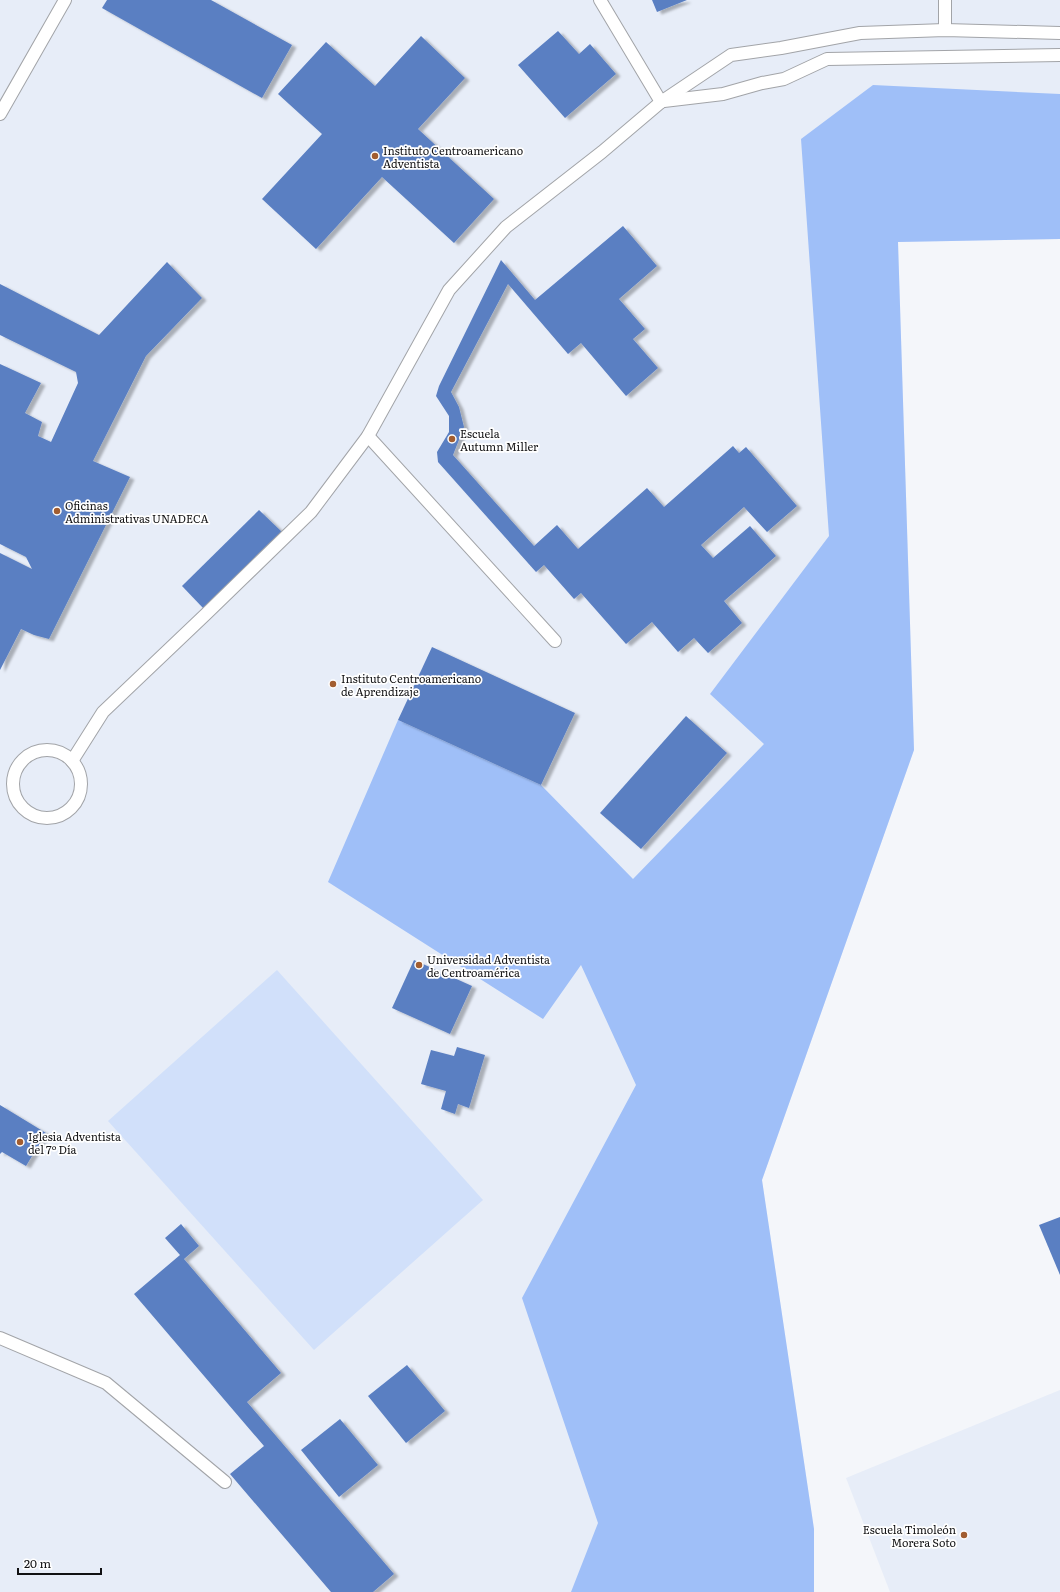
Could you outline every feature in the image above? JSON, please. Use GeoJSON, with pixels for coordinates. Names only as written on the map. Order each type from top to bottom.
{"type":"FeatureCollection","features":[{"type":"Feature","properties":{"kind":"lane"},"geometry":{"type":"LineString","coordinates":[[0,114],[65,0]]}},
{"type":"Feature","properties":{"kind":"lane"},"geometry":{"type":"LineString","coordinates":[[600,0],[661,102]]}},
{"type":"Feature","properties":{"kind":"lane"},"geometry":{"type":"LineString","coordinates":[[945,0],[945,30]]}},
{"type":"Feature","properties":{"kind":"lane"},"geometry":{"type":"LineString","coordinates":[[72,761],[103,712],[311,512],[368,436],[449,290],[506,227],[602,152],[661,102],[731,55],[860,34],[945,30],[1060,33]]}},
{"type":"Feature","properties":{"kind":"lane"},"geometry":{"type":"LineString","coordinates":[[661,102],[723,94],[762,83],[784,79],[827,58],[1060,55]]}},
{"type":"Feature","properties":{"kind":"lane"},"geometry":{"type":"LineString","coordinates":[[368,436],[555,641]]}},
{"type":"Feature","properties":{"kind":"lane"},"geometry":{"type":"LineString","coordinates":[[45,750],[57,751],[72,761],[80,775],[81,786],[79,797],[73,806],[54,818],[42,818],[32,815],[23,808],[16,799],[13,789],[13,778],[17,767],[24,758],[34,752],[45,750]]}},
{"type":"Feature","properties":{"kind":"lane"},"geometry":{"type":"LineString","coordinates":[[0,1338],[106,1383],[225,1482]]}},
{"type":"Feature","properties":{"kind":"shaded area","name":"Universidad Adventista de Centroamérica"},"geometry":{"type":"Polygon","coordinates":[[[0,0],[1060,0],[1060,239],[898,242],[914,750],[762,1180],[814,1529],[814,1592],[0,1592],[0,0]]]}},
{"type":"Feature","properties":{"kind":"shaded area"},"geometry":{"type":"Polygon","coordinates":[[[873,85],[1060,94],[1060,239],[898,242],[914,750],[762,1180],[814,1529],[814,1592],[571,1592],[598,1523],[522,1298],[636,1085],[581,965],[543,1019],[328,882],[398,720],[541,785],[633,879],[764,744],[710,694],[829,536],[801,139],[873,85]]]}},
{"type":"Feature","properties":{"kind":"shaded area"},"geometry":{"type":"Polygon","coordinates":[[[277,970],[483,1200],[314,1350],[108,1121],[277,970]]]}},
{"type":"Feature","properties":{"kind":"shaded area","name":"Escuela Timoleón Morera Soto"},"geometry":{"type":"Polygon","coordinates":[[[1060,1390],[1060,1592],[890,1592],[846,1478],[1060,1390]]]}},
{"type":"Feature","properties":{"kind":"building"},"geometry":{"type":"Polygon","coordinates":[[[107,0],[211,0],[292,45],[262,98],[102,8],[107,0]]]}},
{"type":"Feature","properties":{"kind":"building"},"geometry":{"type":"Polygon","coordinates":[[[652,0],[687,0],[657,12],[652,0]]]}},
{"type":"Feature","properties":{"kind":"building"},"geometry":{"type":"Polygon","coordinates":[[[558,31],[579,54],[590,44],[616,74],[565,118],[518,65],[558,31]]]}},
{"type":"Feature","properties":{"kind":"building","name":"Instituto Centroamericano Adventista"},"geometry":{"type":"Polygon","coordinates":[[[421,36],[465,78],[418,129],[494,199],[454,243],[382,177],[316,249],[262,199],[322,134],[278,94],[326,42],[375,86],[421,36]]]}},
{"type":"Feature","properties":{"kind":"building","name":"Escuela Autumn Miller"},"geometry":{"type":"Polygon","coordinates":[[[623,226],[657,266],[619,299],[645,329],[633,339],[658,368],[626,396],[581,343],[568,354],[508,284],[451,392],[459,407],[464,427],[453,455],[534,546],[557,525],[578,549],[647,488],[664,507],[733,446],[739,453],[746,447],[797,506],[767,532],[744,507],[701,545],[713,558],[750,526],[776,556],[724,601],[742,623],[708,653],[694,638],[678,652],[652,622],[626,644],[581,593],[574,599],[544,565],[536,572],[438,462],[437,452],[449,432],[449,416],[436,396],[439,386],[501,260],[535,300],[623,226]]]}},
{"type":"Feature","properties":{"kind":"building"},"geometry":{"type":"Polygon","coordinates":[[[167,262],[202,298],[146,356],[93,461],[130,477],[49,639],[34,635],[21,629],[0,670],[0,553],[32,569],[26,557],[0,544],[0,364],[41,383],[25,413],[42,422],[38,436],[51,442],[78,383],[76,372],[0,335],[0,284],[99,335],[167,262]]]}},
{"type":"Feature","properties":{"kind":"building"},"geometry":{"type":"Polygon","coordinates":[[[259,510],[282,532],[204,609],[182,586],[259,510]]]}},
{"type":"Feature","properties":{"kind":"building"},"geometry":{"type":"Polygon","coordinates":[[[432,647],[575,713],[541,785],[398,720],[432,647]]]}},
{"type":"Feature","properties":{"kind":"building"},"geometry":{"type":"Polygon","coordinates":[[[686,716],[727,753],[641,849],[600,813],[686,716]]]}},
{"type":"Feature","properties":{"kind":"building"},"geometry":{"type":"Polygon","coordinates":[[[414,960],[472,986],[450,1034],[392,1008],[414,960]]]}},
{"type":"Feature","properties":{"kind":"building"},"geometry":{"type":"Polygon","coordinates":[[[457,1047],[485,1055],[469,1108],[458,1104],[455,1114],[441,1109],[446,1091],[421,1084],[431,1050],[454,1056],[457,1047]]]}},
{"type":"Feature","properties":{"kind":"building","name":"Iglesia Adventista del 7º Día"},"geometry":{"type":"Polygon","coordinates":[[[0,1105],[46,1133],[26,1166],[2,1152],[0,1154],[0,1105]]]}},
{"type":"Feature","properties":{"kind":"building"},"geometry":{"type":"Polygon","coordinates":[[[1060,1217],[1060,1275],[1039,1225],[1060,1217]]]}},
{"type":"Feature","properties":{"kind":"building"},"geometry":{"type":"Polygon","coordinates":[[[181,1224],[199,1246],[184,1259],[281,1373],[247,1402],[394,1574],[373,1592],[331,1592],[230,1474],[264,1446],[134,1294],[180,1255],[165,1238],[181,1224]]]}},
{"type":"Feature","properties":{"kind":"building"},"geometry":{"type":"Polygon","coordinates":[[[407,1365],[445,1411],[406,1443],[368,1396],[407,1365]]]}},
{"type":"Feature","properties":{"kind":"building"},"geometry":{"type":"Polygon","coordinates":[[[340,1419],[378,1465],[339,1497],[301,1450],[340,1419]]]}},
{"type":"Feature","properties":{"kind":"place","name":"Instituto Centroamericano Adventista"},"geometry":{"type":"Point","coordinates":[375,156]}},
{"type":"Feature","properties":{"kind":"place","name":"Escuela Autumn Miller"},"geometry":{"type":"Point","coordinates":[452,439]}},
{"type":"Feature","properties":{"kind":"place","name":"Oficinas Administrativas UNADECA"},"geometry":{"type":"Point","coordinates":[57,511]}},
{"type":"Feature","properties":{"kind":"place","name":"Instituto Centroamericano de Aprendizaje"},"geometry":{"type":"Point","coordinates":[333,684]}},
{"type":"Feature","properties":{"kind":"place","name":"Universidad Adventista de Centroamérica"},"geometry":{"type":"Point","coordinates":[419,965]}},
{"type":"Feature","properties":{"kind":"place","name":"Iglesia Adventista del 7º Día"},"geometry":{"type":"Point","coordinates":[20,1142]}},
{"type":"Feature","properties":{"kind":"place","name":"Escuela Timoleón Morera Soto"},"geometry":{"type":"Point","coordinates":[964,1535]}}]}
